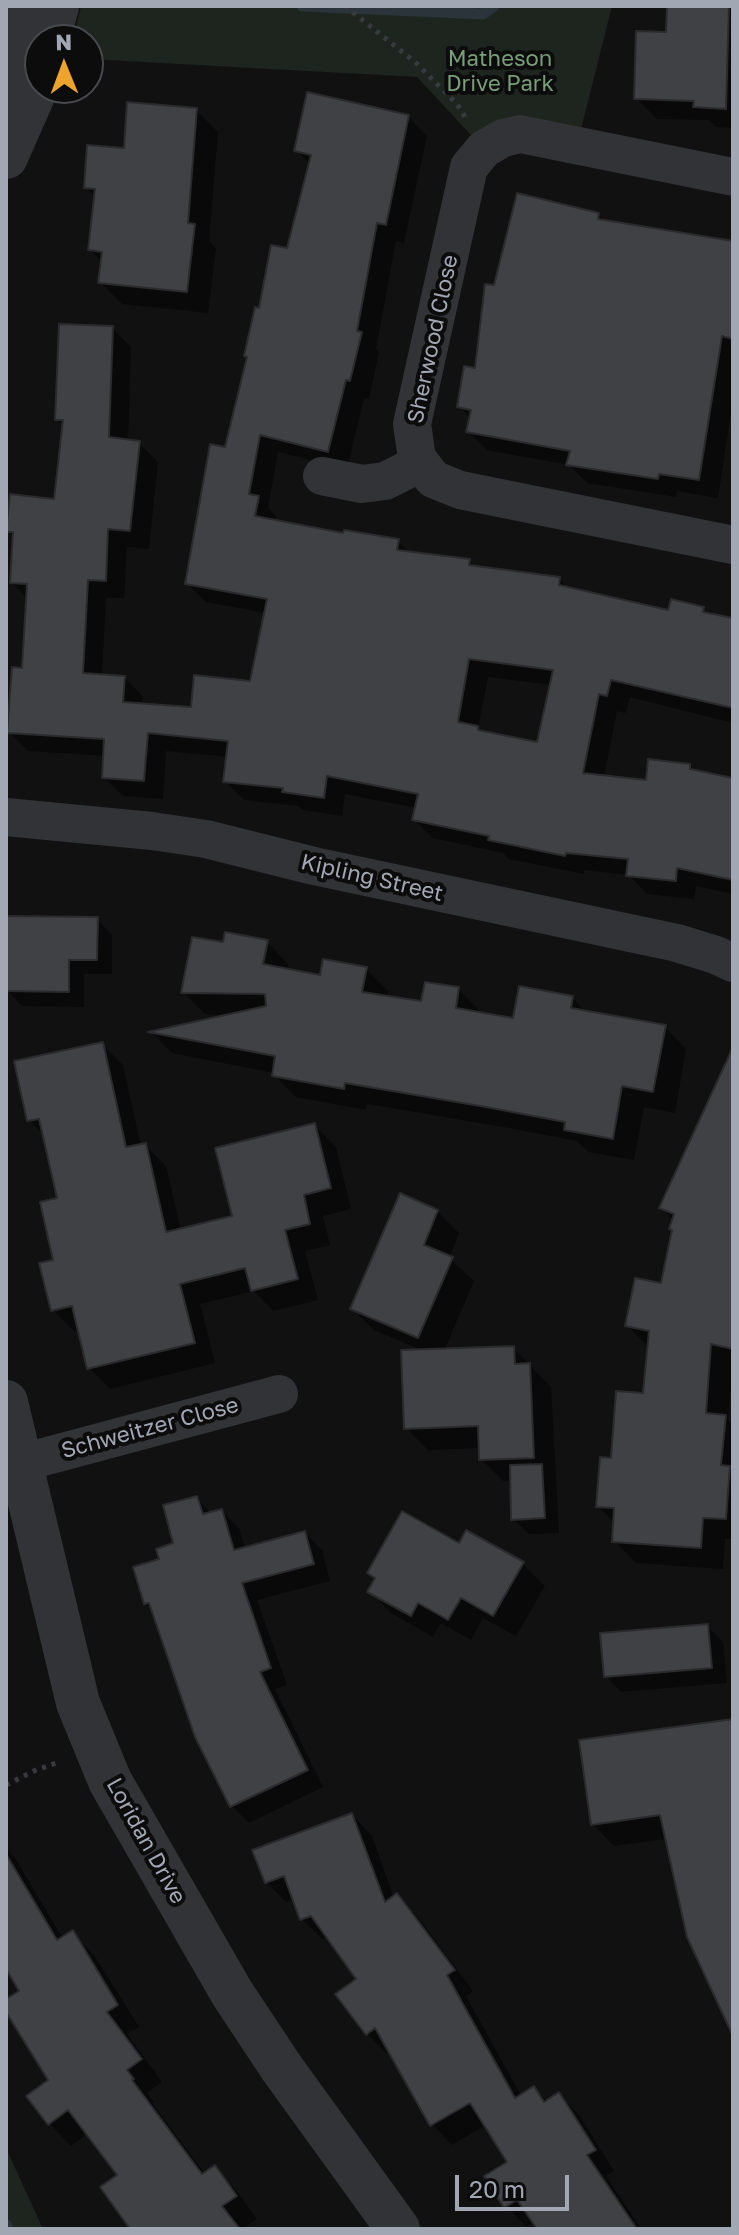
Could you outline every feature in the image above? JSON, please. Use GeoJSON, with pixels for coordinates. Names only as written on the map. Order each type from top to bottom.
{"type":"FeatureCollection","features":[{"type":"Feature","properties":{"kind":"street"},"geometry":{"type":"LineString","coordinates":[[6,83],[22,6]]}},
{"type":"Feature","properties":{"kind":"street"},"geometry":{"type":"LineString","coordinates":[[6,157],[29,104]]}},
{"type":"Feature","properties":{"kind":"street"},"geometry":{"type":"LineString","coordinates":[[484,149],[503,138],[520,134],[733,177]]}},
{"type":"Feature","properties":{"kind":"street","name":"Sherwood Close"},"geometry":{"type":"LineString","coordinates":[[421,463],[417,458],[412,424],[469,167],[484,149]]}},
{"type":"Feature","properties":{"kind":"street"},"geometry":{"type":"LineString","coordinates":[[322,476],[362,484],[385,481],[421,463],[433,479],[460,490],[733,545]]}},
{"type":"Feature","properties":{"kind":"street","name":"Kipling Street"},"geometry":{"type":"LineString","coordinates":[[6,817],[110,826],[206,839],[314,866],[677,943],[733,963]]}},
{"type":"Feature","properties":{"kind":"street","name":"Schweitzer Close"},"geometry":{"type":"LineString","coordinates":[[21,1463],[279,1394]]}},
{"type":"Feature","properties":{"kind":"street","name":"Loridan Drive"},"geometry":{"type":"LineString","coordinates":[[6,1402],[78,1703],[110,1781],[232,1993],[281,2067],[398,2229]]}},
{"type":"Feature","properties":{"kind":"path"},"geometry":{"type":"LineString","coordinates":[[345,6],[415,62],[457,104],[484,149]]}},
{"type":"Feature","properties":{"kind":"path"},"geometry":{"type":"LineString","coordinates":[[6,1785],[36,1770],[98,1749]]}},
{"type":"Feature","properties":{"kind":"green space","name":"Matheson Drive Park"},"geometry":{"type":"Polygon","coordinates":[[[81,6],[612,6],[577,145],[484,149],[417,77],[104,60],[104,24],[77,24],[81,6]]]}},
{"type":"Feature","properties":{"kind":"green space"},"geometry":{"type":"Polygon","coordinates":[[[6,2148],[43,2229],[6,2229],[6,2148]]]}},
{"type":"Feature","properties":{"kind":"building"},"geometry":{"type":"Polygon","coordinates":[[[667,6],[729,6],[726,109],[693,107],[694,101],[634,99],[636,31],[666,32],[667,6]]]}},
{"type":"Feature","properties":{"kind":"building"},"geometry":{"type":"Polygon","coordinates":[[[307,92],[409,115],[386,225],[377,223],[357,331],[362,332],[328,452],[260,435],[249,494],[259,496],[255,516],[343,533],[344,530],[399,539],[397,550],[470,559],[469,565],[560,577],[559,585],[668,610],[671,599],[704,607],[703,612],[733,618],[733,708],[611,680],[607,696],[599,694],[583,773],[646,780],[648,759],[690,764],[690,769],[733,778],[733,880],[677,868],[676,881],[626,876],[628,859],[566,853],[565,856],[412,820],[418,794],[327,776],[324,798],[282,792],[283,788],[223,782],[228,741],[148,733],[144,781],[102,778],[104,739],[7,733],[12,667],[22,668],[27,584],[10,583],[13,532],[6,532],[10,494],[54,499],[63,420],[55,420],[59,324],[113,326],[109,437],[140,441],[130,531],[108,529],[106,581],[88,580],[83,673],[125,676],[123,702],[191,707],[194,675],[250,681],[267,599],[185,584],[210,444],[225,447],[271,245],[287,248],[311,155],[294,151],[307,92]],[[469,659],[458,722],[478,726],[478,730],[537,742],[553,670],[469,659]]]}},
{"type":"Feature","properties":{"kind":"building"},"geometry":{"type":"Polygon","coordinates":[[[127,102],[197,108],[188,223],[195,224],[187,292],[98,283],[102,252],[88,250],[95,189],[84,188],[87,145],[124,148],[127,102]]]}},
{"type":"Feature","properties":{"kind":"building"},"geometry":{"type":"Polygon","coordinates":[[[517,193],[599,213],[598,219],[733,241],[733,339],[722,336],[699,480],[659,474],[658,479],[566,465],[570,451],[466,432],[471,410],[457,407],[464,366],[475,368],[485,284],[494,285],[517,193]]]}},
{"type":"Feature","properties":{"kind":"building"},"geometry":{"type":"Polygon","coordinates":[[[6,916],[98,917],[97,960],[69,960],[69,992],[6,991],[6,916]]]}},
{"type":"Feature","properties":{"kind":"building"},"geometry":{"type":"Polygon","coordinates":[[[225,932],[268,940],[263,964],[320,975],[323,959],[367,967],[362,992],[421,1001],[425,982],[459,987],[456,1008],[513,1018],[519,986],[573,996],[571,1008],[666,1025],[653,1092],[622,1086],[613,1139],[564,1130],[565,1122],[486,1107],[345,1083],[344,1089],[272,1076],[275,1056],[148,1032],[266,1006],[265,994],[181,993],[192,937],[223,942],[225,932]]]}},
{"type":"Feature","properties":{"kind":"building"},"geometry":{"type":"Polygon","coordinates":[[[103,1042],[126,1147],[146,1143],[166,1232],[232,1216],[215,1148],[315,1123],[331,1188],[304,1195],[310,1224],[285,1230],[298,1279],[251,1291],[245,1268],[180,1284],[195,1343],[87,1369],[72,1306],[51,1311],[39,1263],[53,1260],[40,1202],[57,1198],[39,1119],[27,1121],[14,1061],[103,1042]]]}},
{"type":"Feature","properties":{"kind":"building"},"geometry":{"type":"Polygon","coordinates":[[[733,1047],[733,1349],[711,1344],[706,1413],[726,1415],[721,1465],[730,1466],[726,1519],[703,1518],[701,1548],[612,1542],[614,1508],[596,1507],[600,1457],[611,1458],[616,1391],[643,1393],[649,1331],[625,1326],[635,1278],[661,1283],[674,1214],[659,1208],[733,1047]]]}},
{"type":"Feature","properties":{"kind":"building"},"geometry":{"type":"Polygon","coordinates":[[[400,1193],[438,1210],[424,1245],[453,1257],[418,1338],[350,1309],[400,1193]]]}},
{"type":"Feature","properties":{"kind":"building"},"geometry":{"type":"Polygon","coordinates":[[[514,1346],[515,1364],[530,1363],[534,1458],[479,1460],[478,1426],[404,1429],[401,1350],[514,1346]]]}},
{"type":"Feature","properties":{"kind":"building"},"geometry":{"type":"Polygon","coordinates":[[[542,1464],[545,1518],[511,1520],[510,1465],[542,1464]]]}},
{"type":"Feature","properties":{"kind":"building"},"geometry":{"type":"Polygon","coordinates":[[[197,1496],[203,1514],[222,1509],[234,1550],[305,1531],[314,1564],[242,1583],[271,1668],[260,1672],[308,1770],[230,1807],[195,1737],[149,1603],[144,1604],[133,1567],[159,1559],[156,1549],[173,1543],[163,1505],[197,1496]]]}},
{"type":"Feature","properties":{"kind":"building"},"geometry":{"type":"Polygon","coordinates":[[[402,1511],[459,1543],[466,1530],[524,1562],[493,1616],[461,1598],[448,1620],[418,1603],[411,1616],[367,1592],[375,1578],[367,1573],[402,1511]]]}},
{"type":"Feature","properties":{"kind":"building"},"geometry":{"type":"Polygon","coordinates":[[[708,1624],[712,1668],[604,1677],[600,1633],[708,1624]]]}},
{"type":"Feature","properties":{"kind":"building"},"geometry":{"type":"Polygon","coordinates":[[[733,1719],[733,2036],[687,1937],[660,1815],[591,1825],[579,1740],[733,1719]]]}},
{"type":"Feature","properties":{"kind":"building"},"geometry":{"type":"Polygon","coordinates":[[[352,1813],[385,1902],[397,1893],[455,1970],[447,1975],[515,2098],[534,2086],[544,2102],[559,2092],[596,2150],[587,2155],[637,2229],[537,2229],[517,2200],[504,2208],[484,2176],[507,2162],[470,2103],[430,2126],[375,2028],[366,2035],[335,1994],[356,1979],[311,1916],[300,1920],[284,1876],[265,1883],[252,1850],[352,1813]]]}},
{"type":"Feature","properties":{"kind":"building"},"geometry":{"type":"Polygon","coordinates":[[[6,1854],[57,1940],[73,1930],[118,2005],[107,2012],[142,2059],[127,2070],[132,2080],[202,2174],[215,2165],[237,2196],[222,2206],[240,2229],[130,2229],[100,2187],[117,2175],[68,2110],[48,2125],[26,2096],[48,2080],[6,2012],[6,1999],[19,1991],[6,1969],[6,1854]]]}},
{"type":"Feature","properties":{"kind":"waterway"},"geometry":{"type":"LineString","coordinates":[[302,6],[483,14],[494,6]]}},
{"type":"Feature","properties":{"kind":"waterway"},"geometry":{"type":"LineString","coordinates":[[6,2225],[8,2229]]}}]}
